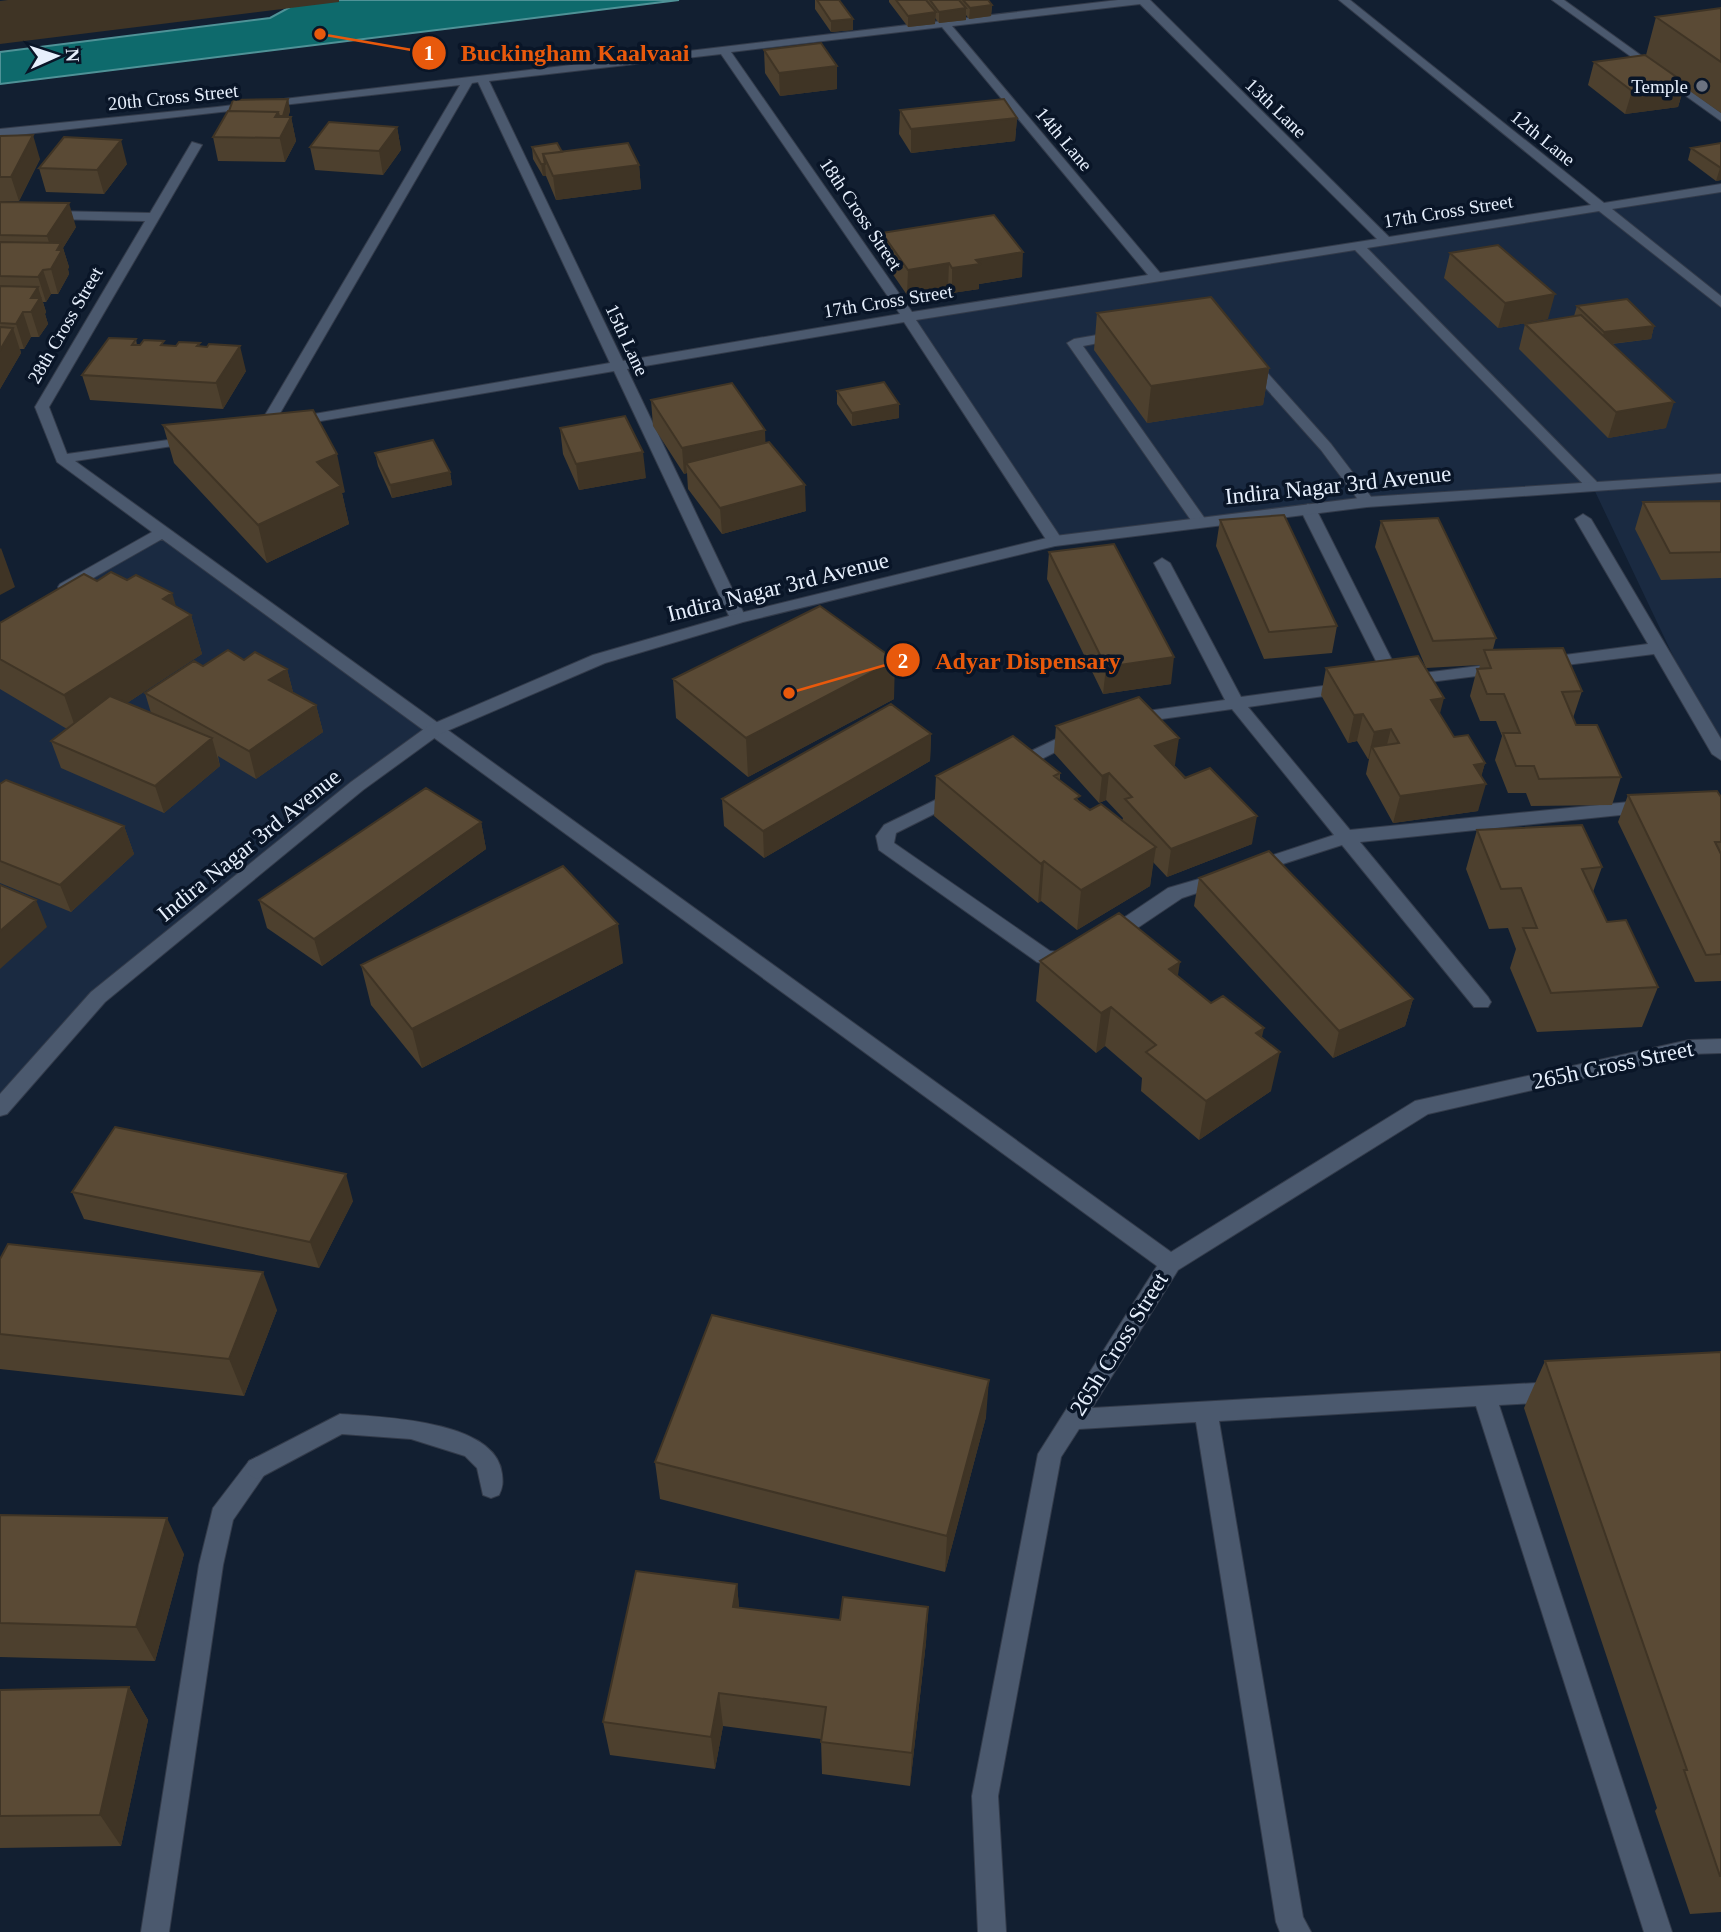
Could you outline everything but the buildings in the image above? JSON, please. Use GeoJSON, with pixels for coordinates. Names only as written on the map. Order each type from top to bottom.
{"type":"FeatureCollection","features":[{"type":"Feature","properties":{"kind":"street","name":"20th Cross Street"},"geometry":{"type":"LineString","coordinates":[[0,133],[725,51],[1143,0]]}},
{"type":"Feature","properties":{"kind":"street","name":"13th Lane"},"geometry":{"type":"LineString","coordinates":[[1143,0],[1386,241]]}},
{"type":"Feature","properties":{"kind":"street","name":"12th Lane"},"geometry":{"type":"LineString","coordinates":[[1344,0],[1721,303]]}},
{"type":"Feature","properties":{"kind":"street"},"geometry":{"type":"LineString","coordinates":[[1557,0],[1721,118]]}},
{"type":"Feature","properties":{"kind":"street","name":"14th Lane"},"geometry":{"type":"LineString","coordinates":[[945,24],[1156,277]]}},
{"type":"Feature","properties":{"kind":"street","name":"18th Cross Street"},"geometry":{"type":"LineString","coordinates":[[725,51],[908,317],[1055,541]]}},
{"type":"Feature","properties":{"kind":"street","name":"17th Cross Street"},"geometry":{"type":"LineString","coordinates":[[475,79],[259,428],[908,317],[1721,188]]}},
{"type":"Feature","properties":{"kind":"street","name":"15th Lane"},"geometry":{"type":"LineString","coordinates":[[475,79],[618,366],[738,618]]}},
{"type":"Feature","properties":{"kind":"street","name":"28th Cross Street"},"geometry":{"type":"LineString","coordinates":[[62,459],[42,407],[195,145]]}},
{"type":"Feature","properties":{"kind":"street"},"geometry":{"type":"LineString","coordinates":[[0,214],[152,217]]}},
{"type":"Feature","properties":{"kind":"street"},"geometry":{"type":"LineString","coordinates":[[1357,245],[1592,485]]}},
{"type":"Feature","properties":{"kind":"street"},"geometry":{"type":"LineString","coordinates":[[1129,333],[1074,343],[1200,523]]}},
{"type":"Feature","properties":{"kind":"street"},"geometry":{"type":"LineString","coordinates":[[1237,348],[1326,447],[1367,502]]}},
{"type":"Feature","properties":{"kind":"street"},"geometry":{"type":"LineString","coordinates":[[62,459],[211,436]]}},
{"type":"Feature","properties":{"kind":"street"},"geometry":{"type":"LineString","coordinates":[[62,459],[1170,1264]]}},
{"type":"Feature","properties":{"kind":"street","name":"Indira Nagar 3rd Avenue"},"geometry":{"type":"LineString","coordinates":[[0,1108],[98,997],[357,786],[434,730],[599,659],[738,618],[1055,541],[1367,502],[1721,478]]}},
{"type":"Feature","properties":{"kind":"street"},"geometry":{"type":"LineString","coordinates":[[1308,509],[1381,683]]}},
{"type":"Feature","properties":{"kind":"street"},"geometry":{"type":"LineString","coordinates":[[1583,519],[1721,754]]}},
{"type":"Feature","properties":{"kind":"street"},"geometry":{"type":"LineString","coordinates":[[46,598],[162,532]]}},
{"type":"Feature","properties":{"kind":"street"},"geometry":{"type":"LineString","coordinates":[[1162,563],[1235,702],[1480,1002]]}},
{"type":"Feature","properties":{"kind":"street"},"geometry":{"type":"LineString","coordinates":[[1121,720],[1235,702],[1659,648]]}},
{"type":"Feature","properties":{"kind":"street"},"geometry":{"type":"LineString","coordinates":[[999,774],[1096,724]]}},
{"type":"Feature","properties":{"kind":"street"},"geometry":{"type":"LineString","coordinates":[[975,786],[890,829],[885,836],[885,846],[1044,957],[1062,961],[1079,958],[1175,893],[1346,837],[1666,805]]}},
{"type":"Feature","properties":{"kind":"street","name":"265h Cross Street"},"geometry":{"type":"LineString","coordinates":[[992,1932],[985,1796],[1050,1454],[1170,1264],[1422,1107],[1689,1047],[1721,1046]]}},
{"type":"Feature","properties":{"kind":"street"},"geometry":{"type":"LineString","coordinates":[[1073,1419],[1582,1390]]}},
{"type":"Feature","properties":{"kind":"street"},"geometry":{"type":"LineString","coordinates":[[1485,1397],[1658,1932]]}},
{"type":"Feature","properties":{"kind":"street"},"geometry":{"type":"LineString","coordinates":[[1206,1410],[1290,1922],[1297,1932]]}},
{"type":"Feature","properties":{"kind":"street"},"geometry":{"type":"LineString","coordinates":[[155,1932],[211,1565],[222,1516],[257,1468],[341,1424],[411,1429],[473,1448],[489,1464],[492,1487]]}},
{"type":"Feature","properties":{"kind":"shaded area"},"geometry":{"type":"Polygon","coordinates":[[[303,0],[679,0],[0,84],[0,52],[270,18],[303,0]]]}},
{"type":"Feature","properties":{"kind":"shaded area"},"geometry":{"type":"Polygon","coordinates":[[[1721,188],[1721,757],[1592,485],[1367,502],[1055,541],[908,317],[1721,188]]]}},
{"type":"Feature","properties":{"kind":"shaded area"},"geometry":{"type":"Polygon","coordinates":[[[162,532],[434,730],[98,997],[0,1108],[0,624],[162,532]]]}},
{"type":"Feature","properties":{"kind":"place","name":"Buckingham Kaalvaai"},"geometry":{"type":"Point","coordinates":[320,34]}},
{"type":"Feature","properties":{"kind":"place","name":"Temple"},"geometry":{"type":"Point","coordinates":[1702,86]}},
{"type":"Feature","properties":{"kind":"place","name":"Adyar Dispensary"},"geometry":{"type":"Point","coordinates":[789,693]}}]}
